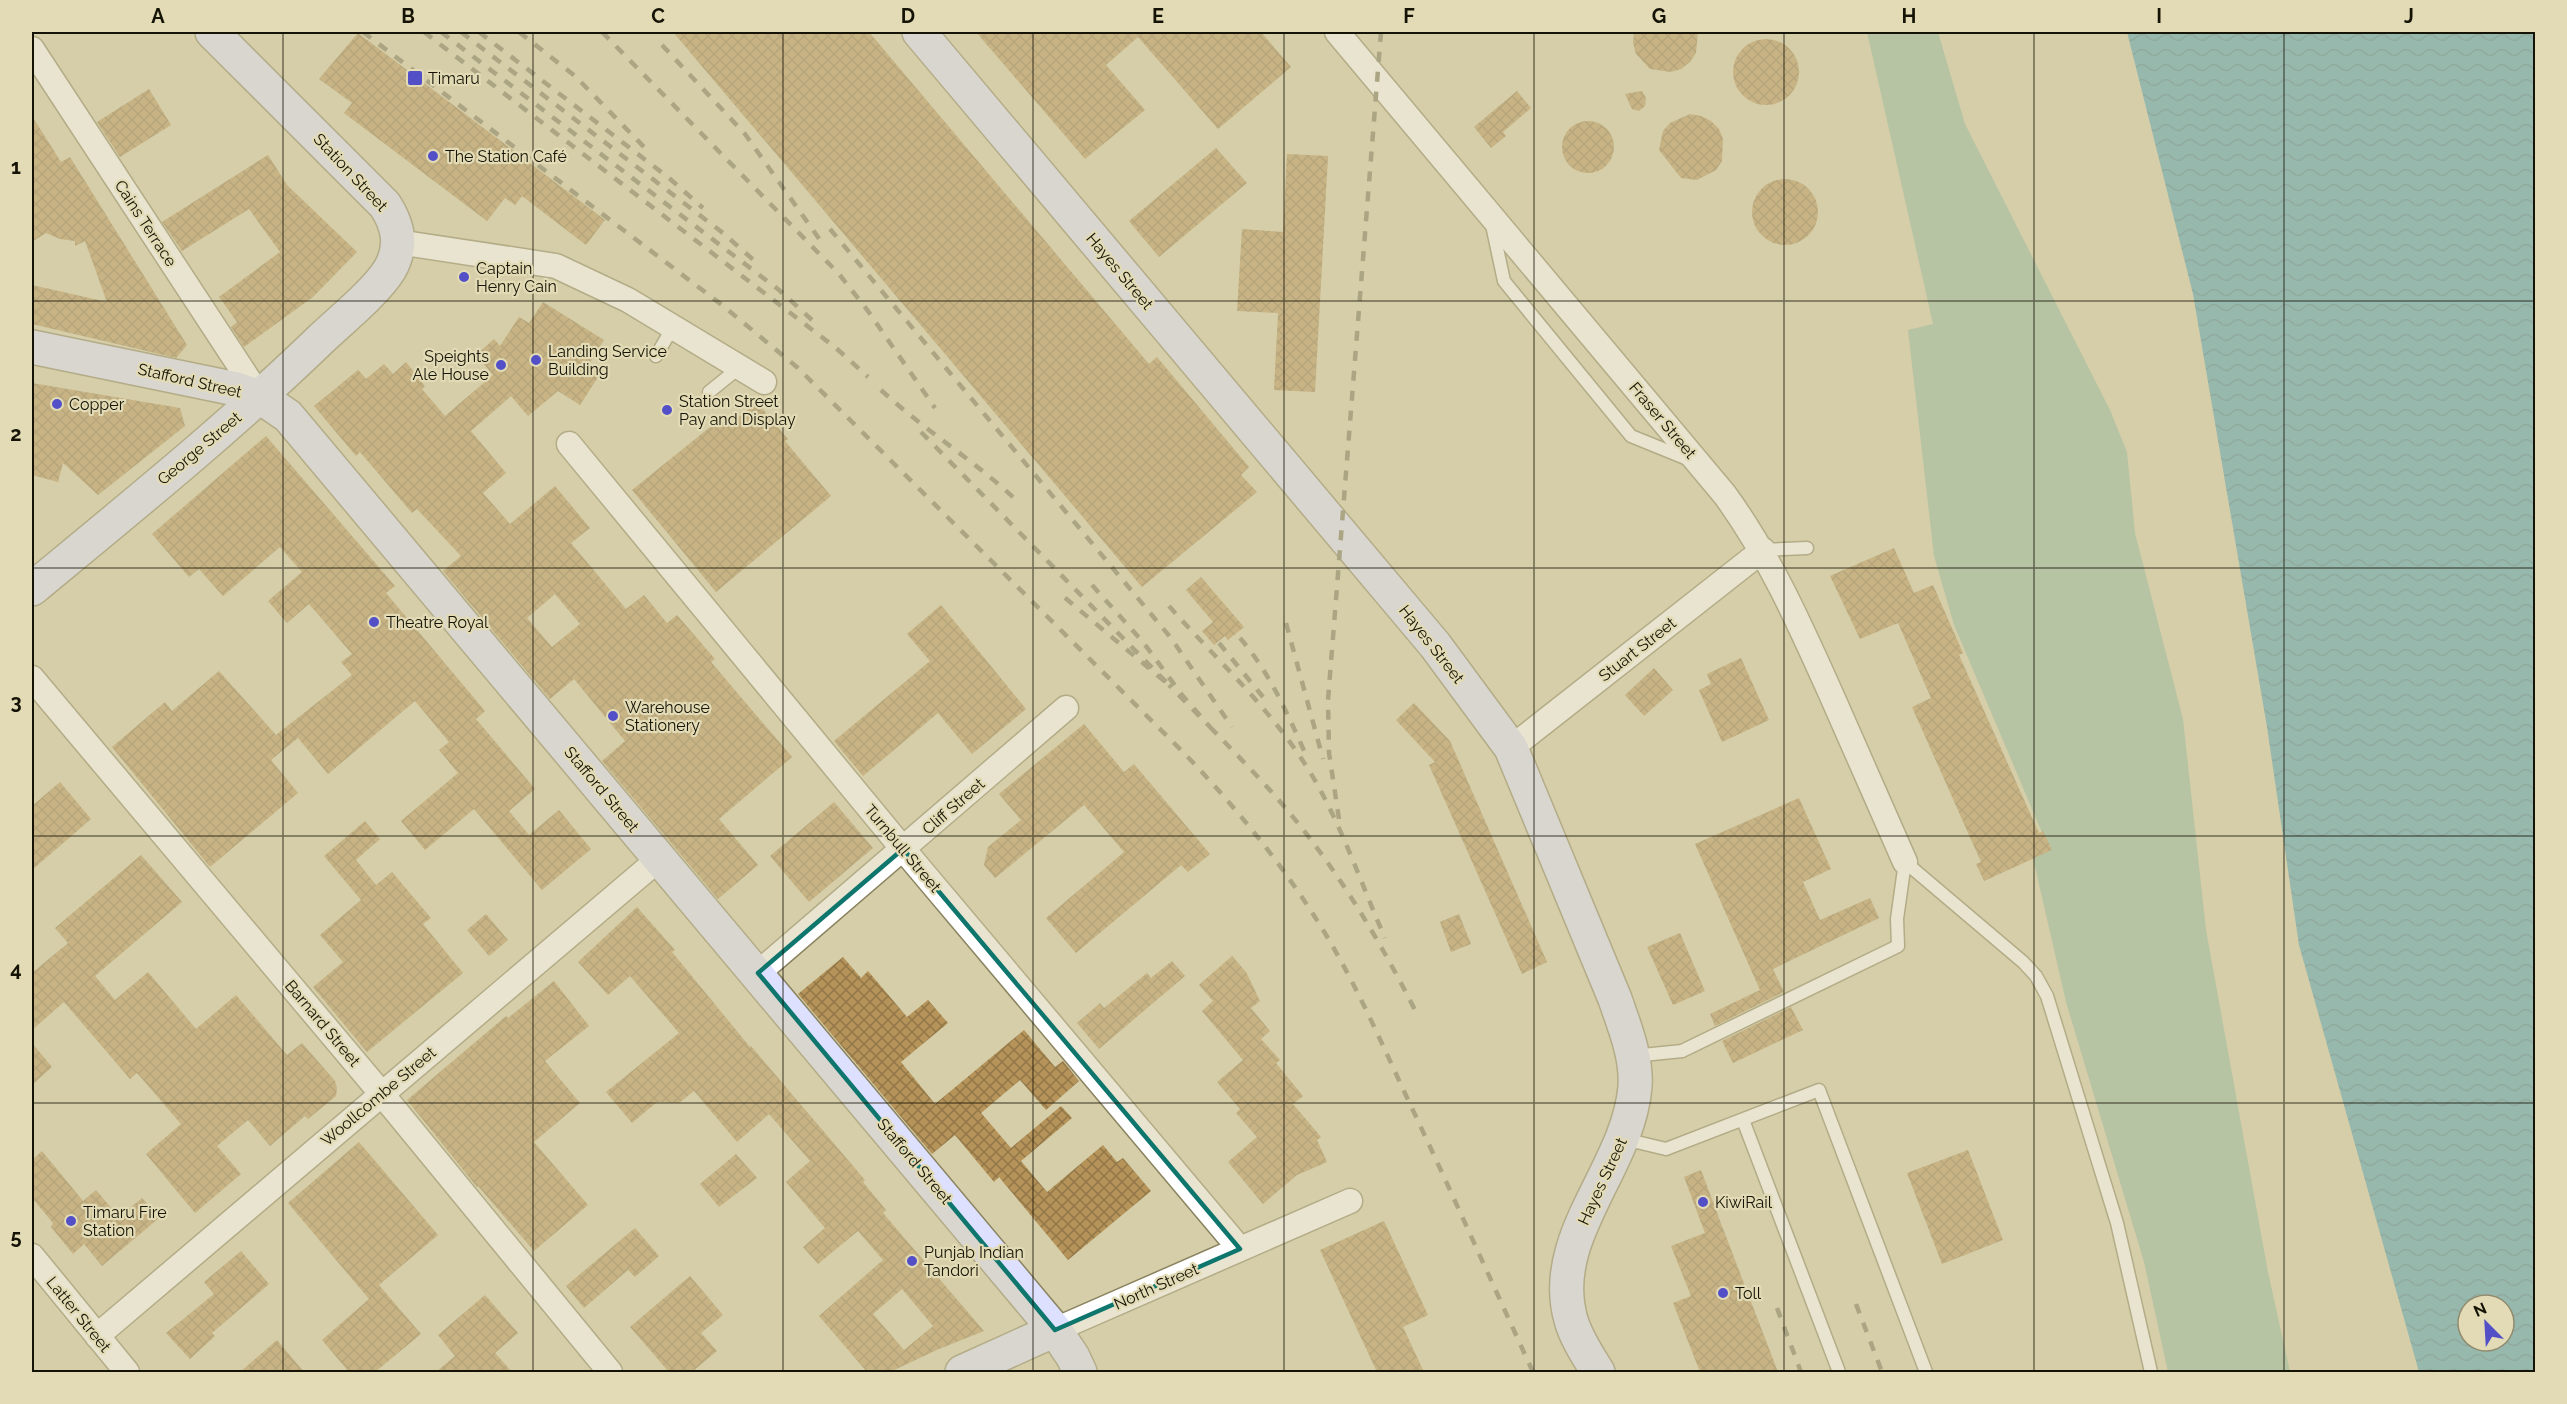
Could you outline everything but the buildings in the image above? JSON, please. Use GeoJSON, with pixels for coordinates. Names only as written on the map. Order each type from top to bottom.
{"type":"FeatureCollection","features":[{"type":"Feature","properties":{"kind":"main road","name":"Station Street"},"geometry":{"type":"LineString","coordinates":[[212,32],[385,205],[394,219],[398,242]]}},
{"type":"Feature","properties":{"kind":"main road","name":"Hayes Street"},"geometry":{"type":"LineString","coordinates":[[919,32],[1435,645],[1511,748],[1615,999],[1632,1056],[1635,1086],[1623,1138],[1574,1241],[1568,1265],[1570,1317],[1598,1372]]}},
{"type":"Feature","properties":{"kind":"main road","name":"George Street"},"geometry":{"type":"LineString","coordinates":[[36,578],[260,397],[383,278],[395,258],[398,242]]}},
{"type":"Feature","properties":{"kind":"main road","name":"Stafford Street"},"geometry":{"type":"LineString","coordinates":[[32,347],[216,383],[260,397],[282,411],[300,429],[1055,1330],[1080,1372]]}},
{"type":"Feature","properties":{"kind":"main road","name":"North Street"},"geometry":{"type":"LineString","coordinates":[[962,1372],[1055,1330]]}},
{"type":"Feature","properties":{"kind":"street","name":"Fraser Street"},"geometry":{"type":"LineString","coordinates":[[1337,32],[1699,464],[1763,550],[1800,626],[1905,862]]}},
{"type":"Feature","properties":{"kind":"street","name":"Cains Terrace"},"geometry":{"type":"LineString","coordinates":[[32,49],[260,397]]}},
{"type":"Feature","properties":{"kind":"street"},"geometry":{"type":"LineString","coordinates":[[398,242],[556,266],[628,300],[764,382]]}},
{"type":"Feature","properties":{"kind":"street","name":"Turnbull Street"},"geometry":{"type":"LineString","coordinates":[[569,444],[903,849],[1240,1249]]}},
{"type":"Feature","properties":{"kind":"street","name":"Stuart Street"},"geometry":{"type":"LineString","coordinates":[[1511,748],[1763,550]]}},
{"type":"Feature","properties":{"kind":"street","name":"Barnard Street"},"geometry":{"type":"LineString","coordinates":[[32,678],[381,1093],[610,1372]]}},
{"type":"Feature","properties":{"kind":"street","name":"Cliff Street"},"geometry":{"type":"LineString","coordinates":[[758,974],[1066,708]]}},
{"type":"Feature","properties":{"kind":"street","name":"Woollcombe Street"},"geometry":{"type":"LineString","coordinates":[[97,1335],[660,858]]}},
{"type":"Feature","properties":{"kind":"street","name":"North Street"},"geometry":{"type":"LineString","coordinates":[[1055,1330],[1350,1201]]}},
{"type":"Feature","properties":{"kind":"street","name":"Latter Street"},"geometry":{"type":"LineString","coordinates":[[32,1256],[127,1372]]}},
{"type":"Feature","properties":{"kind":"lane"},"geometry":{"type":"LineString","coordinates":[[1490,214],[1504,281],[1631,436],[1699,464]]}},
{"type":"Feature","properties":{"kind":"lane"},"geometry":{"type":"LineString","coordinates":[[656,356],[673,327]]}},
{"type":"Feature","properties":{"kind":"lane"},"geometry":{"type":"LineString","coordinates":[[709,392],[740,367]]}},
{"type":"Feature","properties":{"kind":"lane"},"geometry":{"type":"LineString","coordinates":[[1763,550],[1807,548]]}},
{"type":"Feature","properties":{"kind":"lane"},"geometry":{"type":"LineString","coordinates":[[1632,1056],[1682,1051],[1898,946],[1897,919],[1905,862]]}},
{"type":"Feature","properties":{"kind":"lane"},"geometry":{"type":"LineString","coordinates":[[1905,862],[2022,962],[2036,976],[2047,996],[2117,1223],[2151,1372]]}},
{"type":"Feature","properties":{"kind":"lane"},"geometry":{"type":"LineString","coordinates":[[1623,1138],[1666,1149],[1819,1090],[1926,1372]]}},
{"type":"Feature","properties":{"kind":"lane"},"geometry":{"type":"LineString","coordinates":[[1743,1120],[1839,1372]]}},
{"type":"Feature","properties":{"kind":"highlighted area"},"geometry":{"type":"Polygon","coordinates":[[[903,849],[1240,1249],[1055,1330],[758,973],[903,849]]]}},
{"type":"Feature","properties":{"kind":"green space"},"geometry":{"type":"Polygon","coordinates":[[[1867,32],[1938,32],[1965,124],[2110,410],[2127,452],[2135,533],[2183,719],[2206,930],[2268,1272],[2290,1372],[2168,1372],[2144,1262],[2066,1002],[2033,858],[2049,849],[1954,625],[1934,556],[1908,330],[1933,324],[1867,32]]]}},
{"type":"Feature","properties":{"kind":"water"},"geometry":{"type":"Polygon","coordinates":[[[2127,32],[2535,32],[2535,1372],[2419,1372],[2299,945],[2267,727],[2193,294],[2127,32]]]}},
{"type":"Feature","properties":{"kind":"railway"},"geometry":{"type":"LineString","coordinates":[[363,32],[722,305],[798,368],[1183,752],[1218,790],[1252,830],[1313,914],[1353,984],[1533,1372]]}},
{"type":"Feature","properties":{"kind":"railway"},"geometry":{"type":"LineString","coordinates":[[424,32],[836,348],[868,377]]}},
{"type":"Feature","properties":{"kind":"railway"},"geometry":{"type":"LineString","coordinates":[[441,32],[779,290],[812,320]]}},
{"type":"Feature","properties":{"kind":"railway"},"geometry":{"type":"LineString","coordinates":[[461,32],[723,233],[757,263]]}},
{"type":"Feature","properties":{"kind":"railway"},"geometry":{"type":"LineString","coordinates":[[479,32],[669,178],[703,208]]}},
{"type":"Feature","properties":{"kind":"railway"},"geometry":{"type":"LineString","coordinates":[[519,32],[575,76],[645,148]]}},
{"type":"Feature","properties":{"kind":"railway"},"geometry":{"type":"LineString","coordinates":[[602,32],[839,274],[868,311],[935,408]]}},
{"type":"Feature","properties":{"kind":"railway"},"geometry":{"type":"LineString","coordinates":[[1339,819],[1329,753],[1328,700],[1381,32]]}},
{"type":"Feature","properties":{"kind":"railway"},"geometry":{"type":"LineString","coordinates":[[662,45],[745,134],[820,240]]}},
{"type":"Feature","properties":{"kind":"railway"},"geometry":{"type":"LineString","coordinates":[[830,229],[1171,638],[1232,727]]}},
{"type":"Feature","properties":{"kind":"railway"},"geometry":{"type":"LineString","coordinates":[[881,390],[1014,498]]}},
{"type":"Feature","properties":{"kind":"railway"},"geometry":{"type":"LineString","coordinates":[[921,432],[1169,685],[1058,592]]}},
{"type":"Feature","properties":{"kind":"railway"},"geometry":{"type":"LineString","coordinates":[[1092,585],[1143,642],[1182,695],[1210,727],[1169,685]]}},
{"type":"Feature","properties":{"kind":"railway"},"geometry":{"type":"LineString","coordinates":[[1169,606],[1256,700],[1303,761],[1327,803],[1385,938]]}},
{"type":"Feature","properties":{"kind":"railway"},"geometry":{"type":"LineString","coordinates":[[1286,623],[1323,759]]}},
{"type":"Feature","properties":{"kind":"railway"},"geometry":{"type":"LineString","coordinates":[[1240,638],[1269,679],[1306,755]]}},
{"type":"Feature","properties":{"kind":"railway"},"geometry":{"type":"LineString","coordinates":[[1219,643],[1263,697]]}},
{"type":"Feature","properties":{"kind":"railway"},"geometry":{"type":"LineString","coordinates":[[1210,727],[1279,800],[1307,834],[1373,933],[1416,1012]]}},
{"type":"Feature","properties":{"kind":"railway"},"geometry":{"type":"LineString","coordinates":[[1856,1304],[1882,1372]]}},
{"type":"Feature","properties":{"kind":"railway"},"geometry":{"type":"LineString","coordinates":[[1777,1308],[1801,1372]]}},
{"type":"Feature","properties":{"kind":"place","name":"Timaru"},"geometry":{"type":"Point","coordinates":[415,78]}},
{"type":"Feature","properties":{"kind":"place","name":"The Station Café"},"geometry":{"type":"Point","coordinates":[433,156]}},
{"type":"Feature","properties":{"kind":"place","name":"Captain Henry Cain"},"geometry":{"type":"Point","coordinates":[464,277]}},
{"type":"Feature","properties":{"kind":"place","name":"Landing Service Building"},"geometry":{"type":"Point","coordinates":[536,360]}},
{"type":"Feature","properties":{"kind":"place","name":"Speights Ale House"},"geometry":{"type":"Point","coordinates":[501,365]}},
{"type":"Feature","properties":{"kind":"place","name":"Copper"},"geometry":{"type":"Point","coordinates":[57,404]}},
{"type":"Feature","properties":{"kind":"place","name":"Station Street Pay and Display"},"geometry":{"type":"Point","coordinates":[667,410]}},
{"type":"Feature","properties":{"kind":"place","name":"Theatre Royal"},"geometry":{"type":"Point","coordinates":[374,622]}},
{"type":"Feature","properties":{"kind":"place","name":"Warehouse Stationery"},"geometry":{"type":"Point","coordinates":[613,716]}},
{"type":"Feature","properties":{"kind":"place","name":"KiwiRail"},"geometry":{"type":"Point","coordinates":[1703,1202]}},
{"type":"Feature","properties":{"kind":"place","name":"Timaru Fire Station"},"geometry":{"type":"Point","coordinates":[71,1221]}},
{"type":"Feature","properties":{"kind":"place","name":"Punjab Indian Tandori"},"geometry":{"type":"Point","coordinates":[912,1261]}},
{"type":"Feature","properties":{"kind":"place","name":"Toll"},"geometry":{"type":"Point","coordinates":[1723,1293]}}]}
